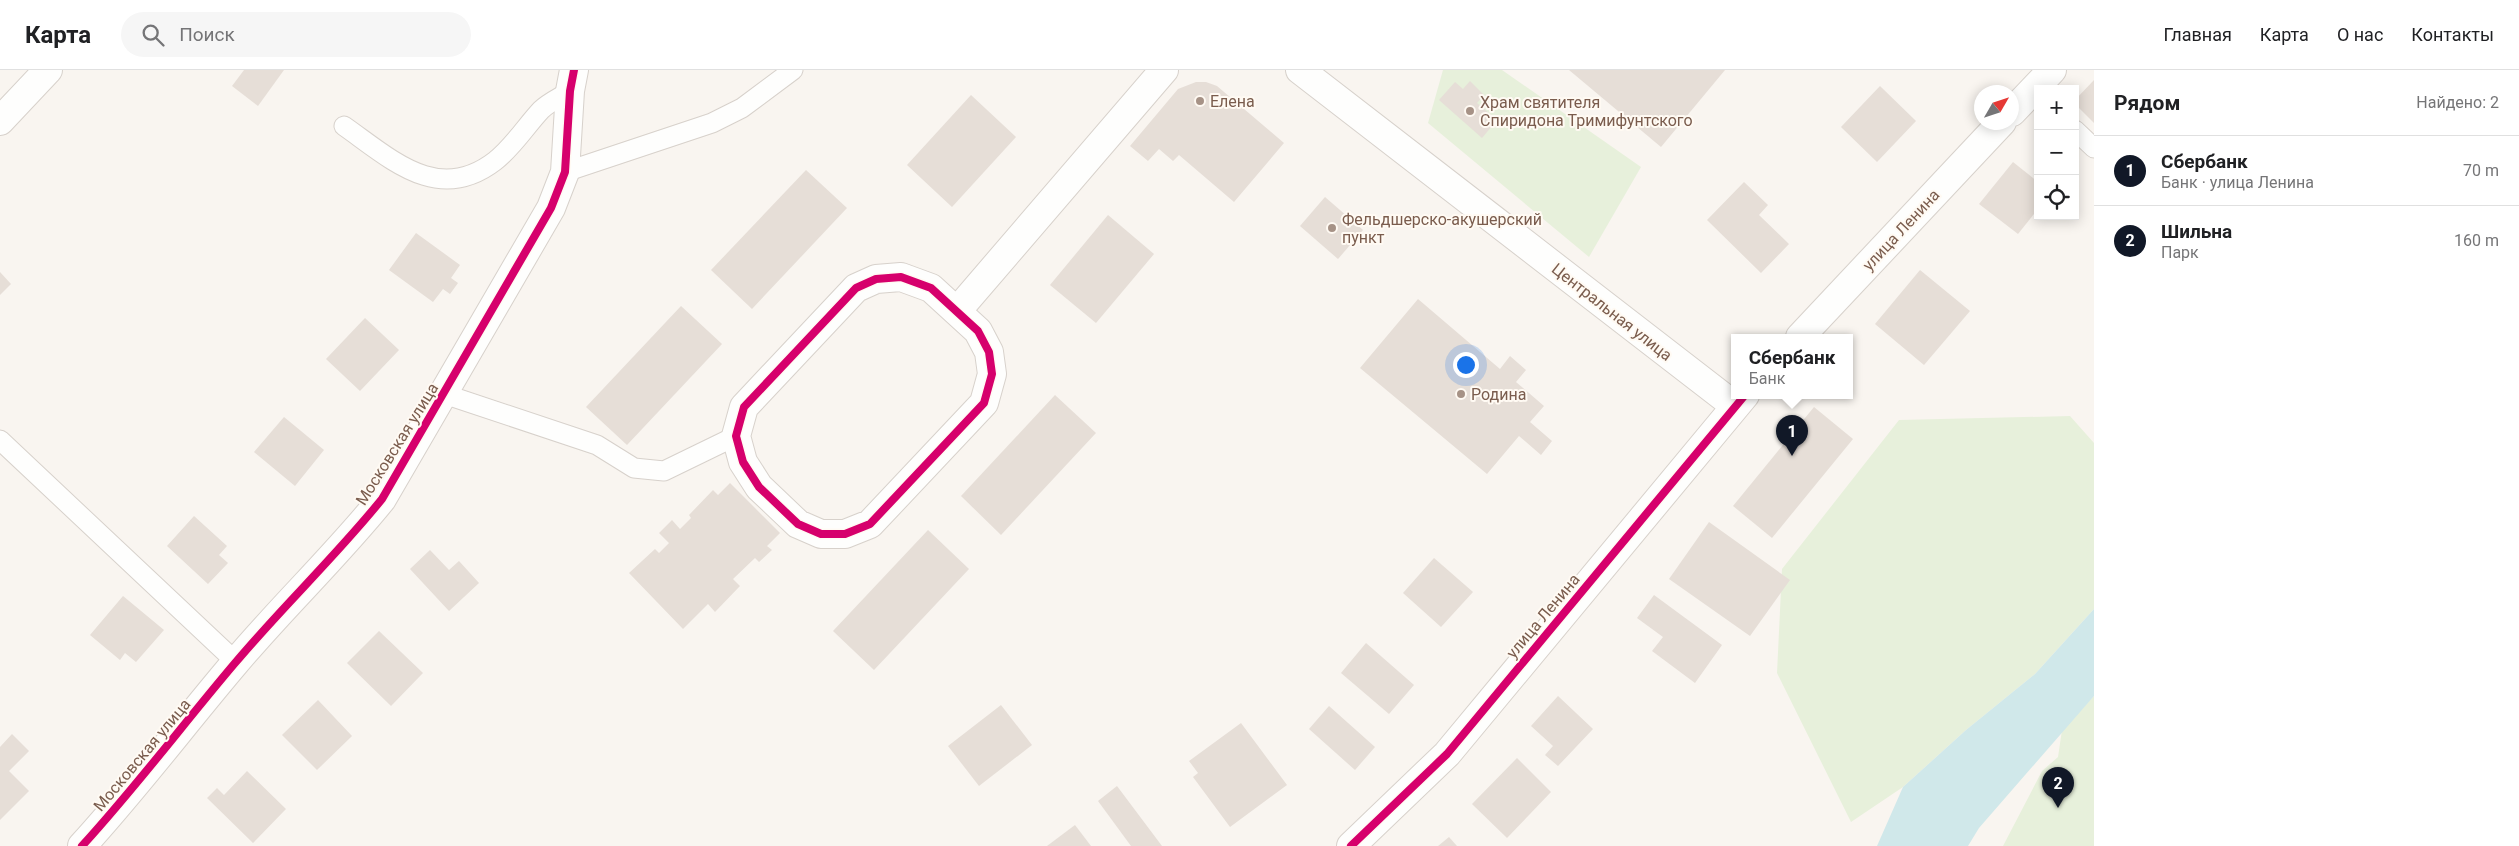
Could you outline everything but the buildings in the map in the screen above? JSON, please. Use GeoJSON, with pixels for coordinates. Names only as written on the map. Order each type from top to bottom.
{"type":"FeatureCollection","features":[{"type":"Feature","properties":{"kind":"street"},"geometry":{"type":"LineString","coordinates":[[0,121],[48,70]]}},
{"type":"Feature","properties":{"kind":"street"},"geometry":{"type":"LineString","coordinates":[[957,311],[1164,70]]}},
{"type":"Feature","properties":{"kind":"street","name":"Центральная улица"},"geometry":{"type":"LineString","coordinates":[[1316,74],[1731,393]]}},
{"type":"Feature","properties":{"kind":"street","name":"Московская улица"},"geometry":{"type":"LineString","coordinates":[[82,846],[125,799],[236,662],[349,540],[382,499],[551,208],[566,172],[572,80]]}},
{"type":"Feature","properties":{"kind":"street"},"geometry":{"type":"LineString","coordinates":[[2019,105],[2041,84]]}},
{"type":"Feature","properties":{"kind":"street","name":"улица Ленина"},"geometry":{"type":"LineString","coordinates":[[1803,334],[1994,130]]}},
{"type":"Feature","properties":{"kind":"street"},"geometry":{"type":"LineString","coordinates":[[901,277],[931,288],[957,311],[978,331],[989,352],[992,374],[984,403],[870,524],[846,534],[821,534],[798,524],[759,487],[743,462],[736,436],[744,407],[856,288],[876,279],[901,277]]}},
{"type":"Feature","properties":{"kind":"street","name":"улица Ленина"},"geometry":{"type":"LineString","coordinates":[[1351,846],[1446,754],[1740,400]]}},
{"type":"Feature","properties":{"kind":"lane"},"geometry":{"type":"LineString","coordinates":[[566,172],[712,123],[742,108],[793,70]]}},
{"type":"Feature","properties":{"kind":"lane"},"geometry":{"type":"LineString","coordinates":[[344,126],[408,171],[441,179],[470,176],[496,160],[543,108],[572,80]]}},
{"type":"Feature","properties":{"kind":"lane"},"geometry":{"type":"LineString","coordinates":[[2079,134],[2094,148]]}},
{"type":"Feature","properties":{"kind":"lane"},"geometry":{"type":"LineString","coordinates":[[444,394],[597,445],[634,468],[664,471],[736,436]]}},
{"type":"Feature","properties":{"kind":"lane"},"geometry":{"type":"LineString","coordinates":[[0,440],[236,662]]}},
{"type":"Feature","properties":{"kind":"green space"},"geometry":{"type":"Polygon","coordinates":[[[1443,70],[1502,70],[1641,167],[1589,257],[1428,123],[1443,70]]]}},
{"type":"Feature","properties":{"kind":"green space"},"geometry":{"type":"Polygon","coordinates":[[[2070,416],[2094,443],[2094,609],[2035,674],[1966,730],[1903,787],[1851,822],[1777,673],[1782,569],[1899,420],[2070,416]]]}},
{"type":"Feature","properties":{"kind":"green space"},"geometry":{"type":"Polygon","coordinates":[[[2094,696],[2094,846],[2003,846],[2042,771],[2058,757],[2062,730],[2094,696]]]}},
{"type":"Feature","properties":{"kind":"water"},"geometry":{"type":"Polygon","coordinates":[[[2094,609],[2094,696],[1979,828],[1968,846],[1877,846],[1903,787],[1966,730],[2035,674],[2094,609]]]}},
{"type":"Feature","properties":{"kind":"cycle path"},"geometry":{"type":"LineString","coordinates":[[82,846],[122,801],[253,642],[382,499],[551,208],[565,172],[570,91],[574,70]]}},
{"type":"Feature","properties":{"kind":"cycle path"},"geometry":{"type":"LineString","coordinates":[[901,277],[931,288],[978,331],[989,352],[992,374],[984,403],[870,524],[845,534],[821,534],[798,524],[759,487],[743,462],[736,436],[744,407],[856,288],[876,279],[901,277]]}},
{"type":"Feature","properties":{"kind":"cycle path"},"geometry":{"type":"LineString","coordinates":[[1351,846],[1447,754],[1742,399]]}},
{"type":"Feature","properties":{"kind":"place","name":"Елена"},"geometry":{"type":"Point","coordinates":[1200,101]}},
{"type":"Feature","properties":{"kind":"place","name":"Храм святителя Спиридона Тримифунтского"},"geometry":{"type":"Point","coordinates":[1470,111]}},
{"type":"Feature","properties":{"kind":"place","name":"Фельдшерско-акушерский пункт"},"geometry":{"type":"Point","coordinates":[1332,228]}},
{"type":"Feature","properties":{"kind":"place","name":"Родина"},"geometry":{"type":"Point","coordinates":[1461,394]}},
{"type":"Feature","properties":{"kind":"place","name":"Сбербанк"},"geometry":{"type":"Point","coordinates":[1792,456]}},
{"type":"Feature","properties":{"kind":"place","name":"Шильна"},"geometry":{"type":"Point","coordinates":[2058,808]}}]}
